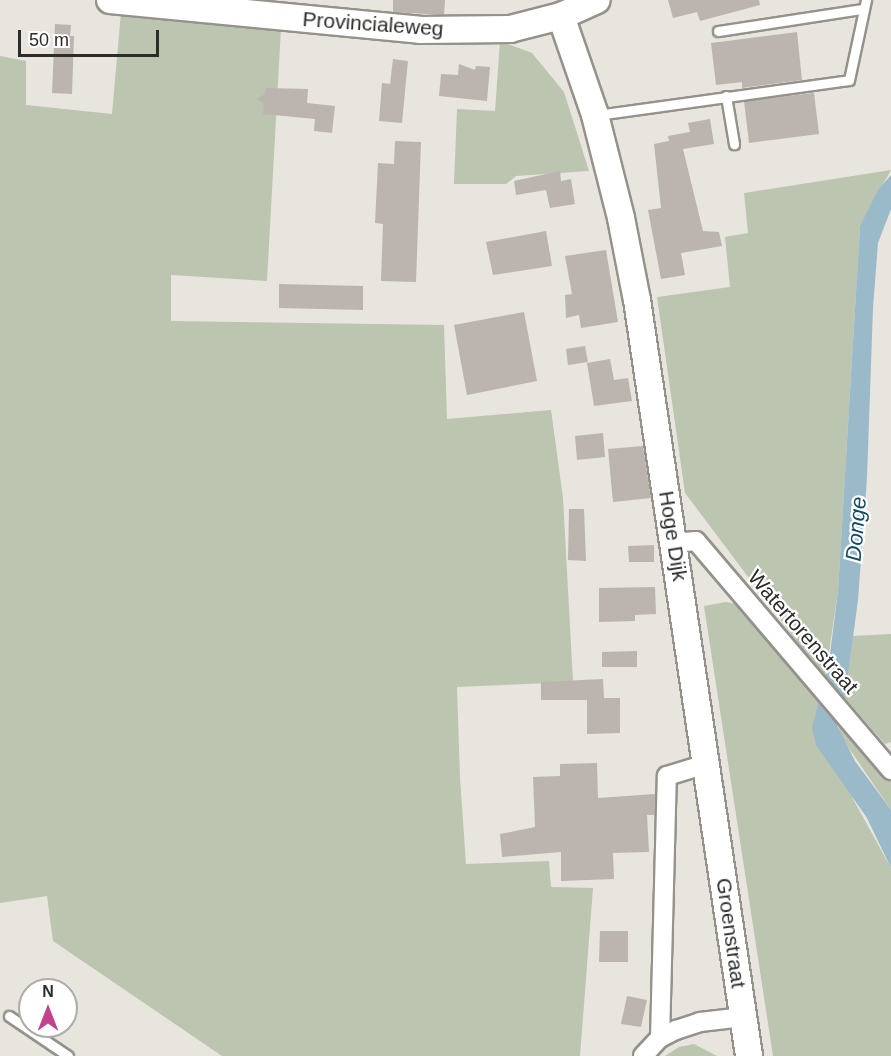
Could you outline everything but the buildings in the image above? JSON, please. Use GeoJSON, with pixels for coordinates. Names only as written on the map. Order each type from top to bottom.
{"type":"FeatureCollection","features":[{"type":"Feature","properties":{"kind":"street","name":"Provincialeweg"},"geometry":{"type":"LineString","coordinates":[[110,0],[420,30],[510,29],[561,15],[597,0]]}},
{"type":"Feature","properties":{"kind":"street","name":"Hoge Dijk"},"geometry":{"type":"LineString","coordinates":[[561,15],[595,115],[621,218],[637,300],[706,764]]}},
{"type":"Feature","properties":{"kind":"street","name":"Watertorenstraat"},"geometry":{"type":"LineString","coordinates":[[674,543],[696,541],[891,770]]}},
{"type":"Feature","properties":{"kind":"street","name":"Groenstraat"},"geometry":{"type":"LineString","coordinates":[[660,1038],[700,1022],[744,1017],[706,764]]}},
{"type":"Feature","properties":{"kind":"street"},"geometry":{"type":"LineString","coordinates":[[643,1056],[660,1038],[667,776],[706,764]]}},
{"type":"Feature","properties":{"kind":"street"},"geometry":{"type":"LineString","coordinates":[[744,1017],[749,1056]]}},
{"type":"Feature","properties":{"kind":"lane"},"geometry":{"type":"LineString","coordinates":[[595,115],[849,80],[863,5],[718,31]]}},
{"type":"Feature","properties":{"kind":"lane"},"geometry":{"type":"LineString","coordinates":[[726,96],[734,144]]}},
{"type":"Feature","properties":{"kind":"lane"},"geometry":{"type":"LineString","coordinates":[[9,1016],[68,1056]]}},
{"type":"Feature","properties":{"kind":"green space"},"geometry":{"type":"Polygon","coordinates":[[[121,12],[281,28],[267,281],[171,275],[171,321],[444,325],[447,419],[551,410],[563,498],[573,682],[457,687],[460,778],[466,864],[549,861],[551,887],[593,888],[580,1056],[222,1056],[53,941],[47,896],[0,903],[0,56],[26,61],[26,105],[112,114],[121,12]]]}},
{"type":"Feature","properties":{"kind":"green space"},"geometry":{"type":"Polygon","coordinates":[[[500,41],[532,53],[564,92],[589,171],[516,176],[506,184],[454,184],[457,109],[495,111],[500,41]]]}},
{"type":"Feature","properties":{"kind":"green space"},"geometry":{"type":"Polygon","coordinates":[[[891,170],[860,226],[838,591],[825,679],[685,493],[657,297],[730,287],[725,237],[748,233],[744,193],[891,170]]]}},
{"type":"Feature","properties":{"kind":"green space"},"geometry":{"type":"Polygon","coordinates":[[[726,602],[741,605],[799,676],[809,680],[822,696],[853,799],[891,868],[891,1056],[773,1056],[704,606],[726,602]]]}},
{"type":"Feature","properties":{"kind":"green space"},"geometry":{"type":"Polygon","coordinates":[[[891,634],[891,742],[885,744],[845,698],[853,636],[891,634]]]}},
{"type":"Feature","properties":{"kind":"green space"},"geometry":{"type":"Polygon","coordinates":[[[837,714],[891,782],[891,810],[840,735],[837,714]]]}},
{"type":"Feature","properties":{"kind":"green space"},"geometry":{"type":"Polygon","coordinates":[[[694,1044],[717,1056],[665,1056],[679,1047],[694,1044]]]}},
{"type":"Feature","properties":{"kind":"water","name":"Donge"},"geometry":{"type":"Polygon","coordinates":[[[891,175],[891,209],[878,243],[873,308],[867,478],[858,600],[845,698],[837,725],[855,761],[891,810],[891,868],[867,818],[816,745],[812,728],[829,662],[838,591],[860,226],[878,190],[891,175]]]}}]}
